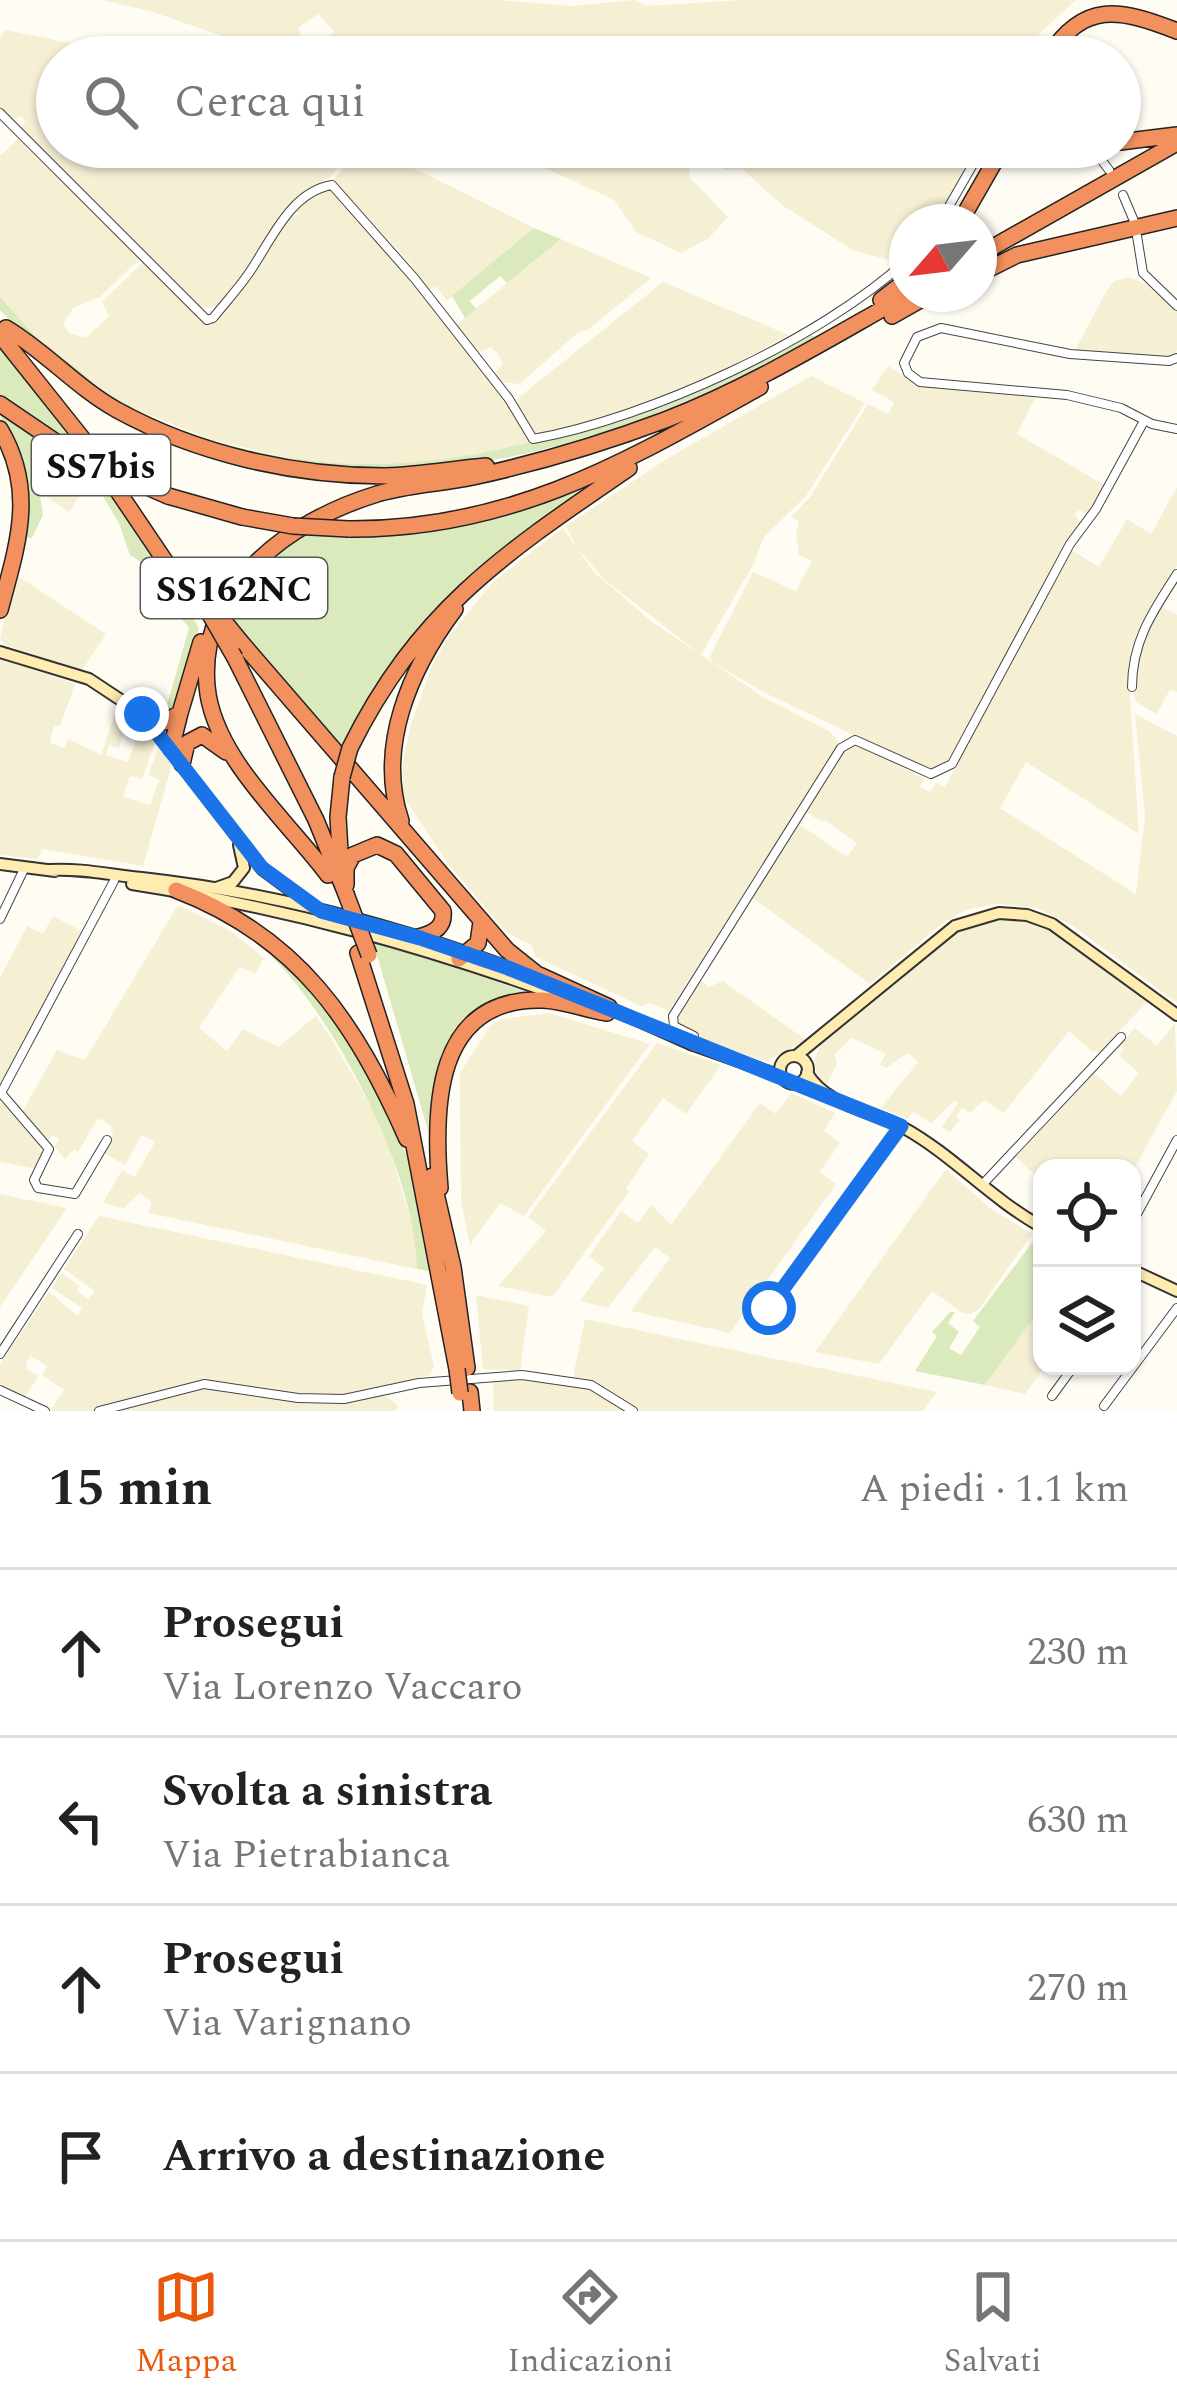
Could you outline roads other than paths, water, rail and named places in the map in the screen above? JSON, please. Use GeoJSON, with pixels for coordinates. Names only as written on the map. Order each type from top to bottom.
{"type":"FeatureCollection","features":[{"type":"Feature","properties":{"kind":"highway"},"geometry":{"type":"LineString","coordinates":[[1069,36],[1077,26],[1100,18],[1145,22],[1177,34]]}},
{"type":"Feature","properties":{"kind":"highway"},"geometry":{"type":"LineString","coordinates":[[1141,141],[1177,139]]}},
{"type":"Feature","properties":{"kind":"highway"},"geometry":{"type":"LineString","coordinates":[[1141,160],[1177,139]]}},
{"type":"Feature","properties":{"kind":"highway"},"geometry":{"type":"LineString","coordinates":[[997,258],[1177,153]]}},
{"type":"Feature","properties":{"kind":"highway"},"geometry":{"type":"LineString","coordinates":[[970,204],[991,168]]}},
{"type":"Feature","properties":{"kind":"highway"},"geometry":{"type":"LineString","coordinates":[[997,244],[1128,168]]}},
{"type":"Feature","properties":{"kind":"highway"},"geometry":{"type":"LineString","coordinates":[[997,262],[1177,218]]}},
{"type":"Feature","properties":{"kind":"highway"},"geometry":{"type":"LineString","coordinates":[[833,337],[889,294]]}},
{"type":"Feature","properties":{"kind":"highway"},"geometry":{"type":"LineString","coordinates":[[833,337],[889,305]]}},
{"type":"Feature","properties":{"kind":"highway"},"geometry":{"type":"LineString","coordinates":[[0,404],[78,457],[168,496],[242,517],[349,529],[455,521],[530,502],[595,477],[898,312]]}},
{"type":"Feature","properties":{"kind":"highway"},"geometry":{"type":"LineString","coordinates":[[2,328],[23,338],[85,390],[119,411],[190,442],[252,460],[322,472],[387,476],[531,461]]}},
{"type":"Feature","properties":{"kind":"highway","name":"SS7bis"},"geometry":{"type":"LineString","coordinates":[[2,328],[89,433],[192,593],[297,780],[403,1062],[443,1221],[465,1392],[472,1411]]}},
{"type":"Feature","properties":{"kind":"highway","name":"SS162NC"},"geometry":{"type":"LineString","coordinates":[[328,875],[233,758],[214,720],[207,691],[206,660],[225,603],[260,559],[290,533],[376,494],[475,477],[666,420],[833,337]]}},
{"type":"Feature","properties":{"kind":"highway"},"geometry":{"type":"LineString","coordinates":[[0,429],[18,466],[23,505],[19,545],[0,610]]}},
{"type":"Feature","properties":{"kind":"highway"},"geometry":{"type":"LineString","coordinates":[[342,897],[342,777],[350,748],[395,668],[429,625],[480,576],[675,435]]}},
{"type":"Feature","properties":{"kind":"highway"},"geometry":{"type":"LineString","coordinates":[[177,756],[179,713],[201,640],[224,587],[263,544],[295,520],[376,494]]}},
{"type":"Feature","properties":{"kind":"highway"},"geometry":{"type":"LineString","coordinates":[[404,830],[391,780],[401,708],[423,658],[480,576]]}},
{"type":"Feature","properties":{"kind":"highway"},"geometry":{"type":"LineString","coordinates":[[192,593],[240,640],[481,922],[537,974],[608,1010]]}},
{"type":"Feature","properties":{"kind":"highway","name":"SS7bis"},"geometry":{"type":"LineString","coordinates":[[232,661],[342,897]]}},
{"type":"Feature","properties":{"kind":"highway"},"geometry":{"type":"LineString","coordinates":[[148,719],[165,722],[179,713]]}},
{"type":"Feature","properties":{"kind":"highway"},"geometry":{"type":"LineString","coordinates":[[177,756],[202,735],[233,758]]}},
{"type":"Feature","properties":{"kind":"highway"},"geometry":{"type":"LineString","coordinates":[[342,897],[353,855],[377,845],[396,854],[443,911],[436,931],[418,937]]}},
{"type":"Feature","properties":{"kind":"highway"},"geometry":{"type":"LineString","coordinates":[[176,890],[210,903],[267,937],[326,998],[384,1089],[424,1188]]}},
{"type":"Feature","properties":{"kind":"highway"},"geometry":{"type":"LineString","coordinates":[[464,956],[481,937],[481,922]]}},
{"type":"Feature","properties":{"kind":"highway","name":"SS7bis"},"geometry":{"type":"LineString","coordinates":[[363,954],[446,1266]]}},
{"type":"Feature","properties":{"kind":"highway"},"geometry":{"type":"LineString","coordinates":[[443,1221],[438,1105],[444,1065],[460,1036],[488,1012],[513,1003],[544,1000],[608,1010]]}},
{"type":"Feature","properties":{"kind":"highway","name":"SS7bis"},"geometry":{"type":"LineString","coordinates":[[462,1411],[465,1392]]}},
{"type":"Feature","properties":{"kind":"main road"},"geometry":{"type":"LineString","coordinates":[[0,652],[89,679],[148,719],[262,868],[321,911]]}},
{"type":"Feature","properties":{"kind":"main road"},"geometry":{"type":"LineString","coordinates":[[235,836],[252,898]]}},
{"type":"Feature","properties":{"kind":"main road"},"geometry":{"type":"LineString","coordinates":[[0,864],[214,889],[464,956]]}},
{"type":"Feature","properties":{"kind":"main road"},"geometry":{"type":"LineString","coordinates":[[214,889],[233,882],[244,868]]}},
{"type":"Feature","properties":{"kind":"main road"},"geometry":{"type":"LineString","coordinates":[[252,898],[266,881],[262,868]]}},
{"type":"Feature","properties":{"kind":"main road"},"geometry":{"type":"LineString","coordinates":[[50,870],[252,898],[418,937],[782,1076],[798,1067],[810,1047],[955,926],[999,913],[1052,923],[1177,1015]]}},
{"type":"Feature","properties":{"kind":"main road"},"geometry":{"type":"LineString","coordinates":[[759,1069],[798,1067]]}},
{"type":"Feature","properties":{"kind":"main road"},"geometry":{"type":"LineString","coordinates":[[798,1067],[816,1087],[839,1101],[901,1126],[1033,1221]]}},
{"type":"Feature","properties":{"kind":"main road"},"geometry":{"type":"LineString","coordinates":[[1141,1274],[1177,1291]]}},
{"type":"Feature","properties":{"kind":"street"},"geometry":{"type":"LineString","coordinates":[[0,113],[36,149]]}},
{"type":"Feature","properties":{"kind":"street"},"geometry":{"type":"LineString","coordinates":[[55,168],[207,320],[248,274],[293,208],[332,184],[416,279],[509,398],[532,439],[608,419],[728,370],[849,305],[889,274]]}},
{"type":"Feature","properties":{"kind":"street"},"geometry":{"type":"LineString","coordinates":[[950,204],[971,168]]}},
{"type":"Feature","properties":{"kind":"street"},"geometry":{"type":"LineString","coordinates":[[1123,195],[1135,225],[1143,273],[1177,306]]}},
{"type":"Feature","properties":{"kind":"street"},"geometry":{"type":"LineString","coordinates":[[1175,359],[1070,354],[941,328],[916,337],[904,363],[908,374],[920,382],[1067,395],[1177,429]]}},
{"type":"Feature","properties":{"kind":"street"},"geometry":{"type":"LineString","coordinates":[[693,1045],[694,1036],[674,1026],[673,1016],[841,748],[855,740],[932,774],[952,764],[1070,544],[1096,509],[1144,421]]}},
{"type":"Feature","properties":{"kind":"street"},"geometry":{"type":"LineString","coordinates":[[1132,687],[1133,656],[1141,631],[1177,574]]}},
{"type":"Feature","properties":{"kind":"street"},"geometry":{"type":"LineString","coordinates":[[0,919],[25,867]]}},
{"type":"Feature","properties":{"kind":"street"},"geometry":{"type":"LineString","coordinates":[[107,1140],[75,1194],[38,1188],[34,1180],[49,1149],[1,1093],[114,881]]}},
{"type":"Feature","properties":{"kind":"street"},"geometry":{"type":"LineString","coordinates":[[981,1186],[1121,1037]]}},
{"type":"Feature","properties":{"kind":"street"},"geometry":{"type":"LineString","coordinates":[[769,1308],[901,1126]]}},
{"type":"Feature","properties":{"kind":"street"},"geometry":{"type":"LineString","coordinates":[[1141,1206],[1177,1140]]}},
{"type":"Feature","properties":{"kind":"street"},"geometry":{"type":"LineString","coordinates":[[0,1354],[78,1234]]}},
{"type":"Feature","properties":{"kind":"street"},"geometry":{"type":"LineString","coordinates":[[1104,1406],[1177,1308]]}},
{"type":"Feature","properties":{"kind":"street"},"geometry":{"type":"LineString","coordinates":[[1052,1396],[1067,1375]]}},
{"type":"Feature","properties":{"kind":"street"},"geometry":{"type":"LineString","coordinates":[[99,1411],[204,1384],[344,1399],[444,1381],[546,1376],[597,1388],[633,1411]]}},
{"type":"Feature","properties":{"kind":"street"},"geometry":{"type":"LineString","coordinates":[[0,1390],[45,1411]]}}]}
